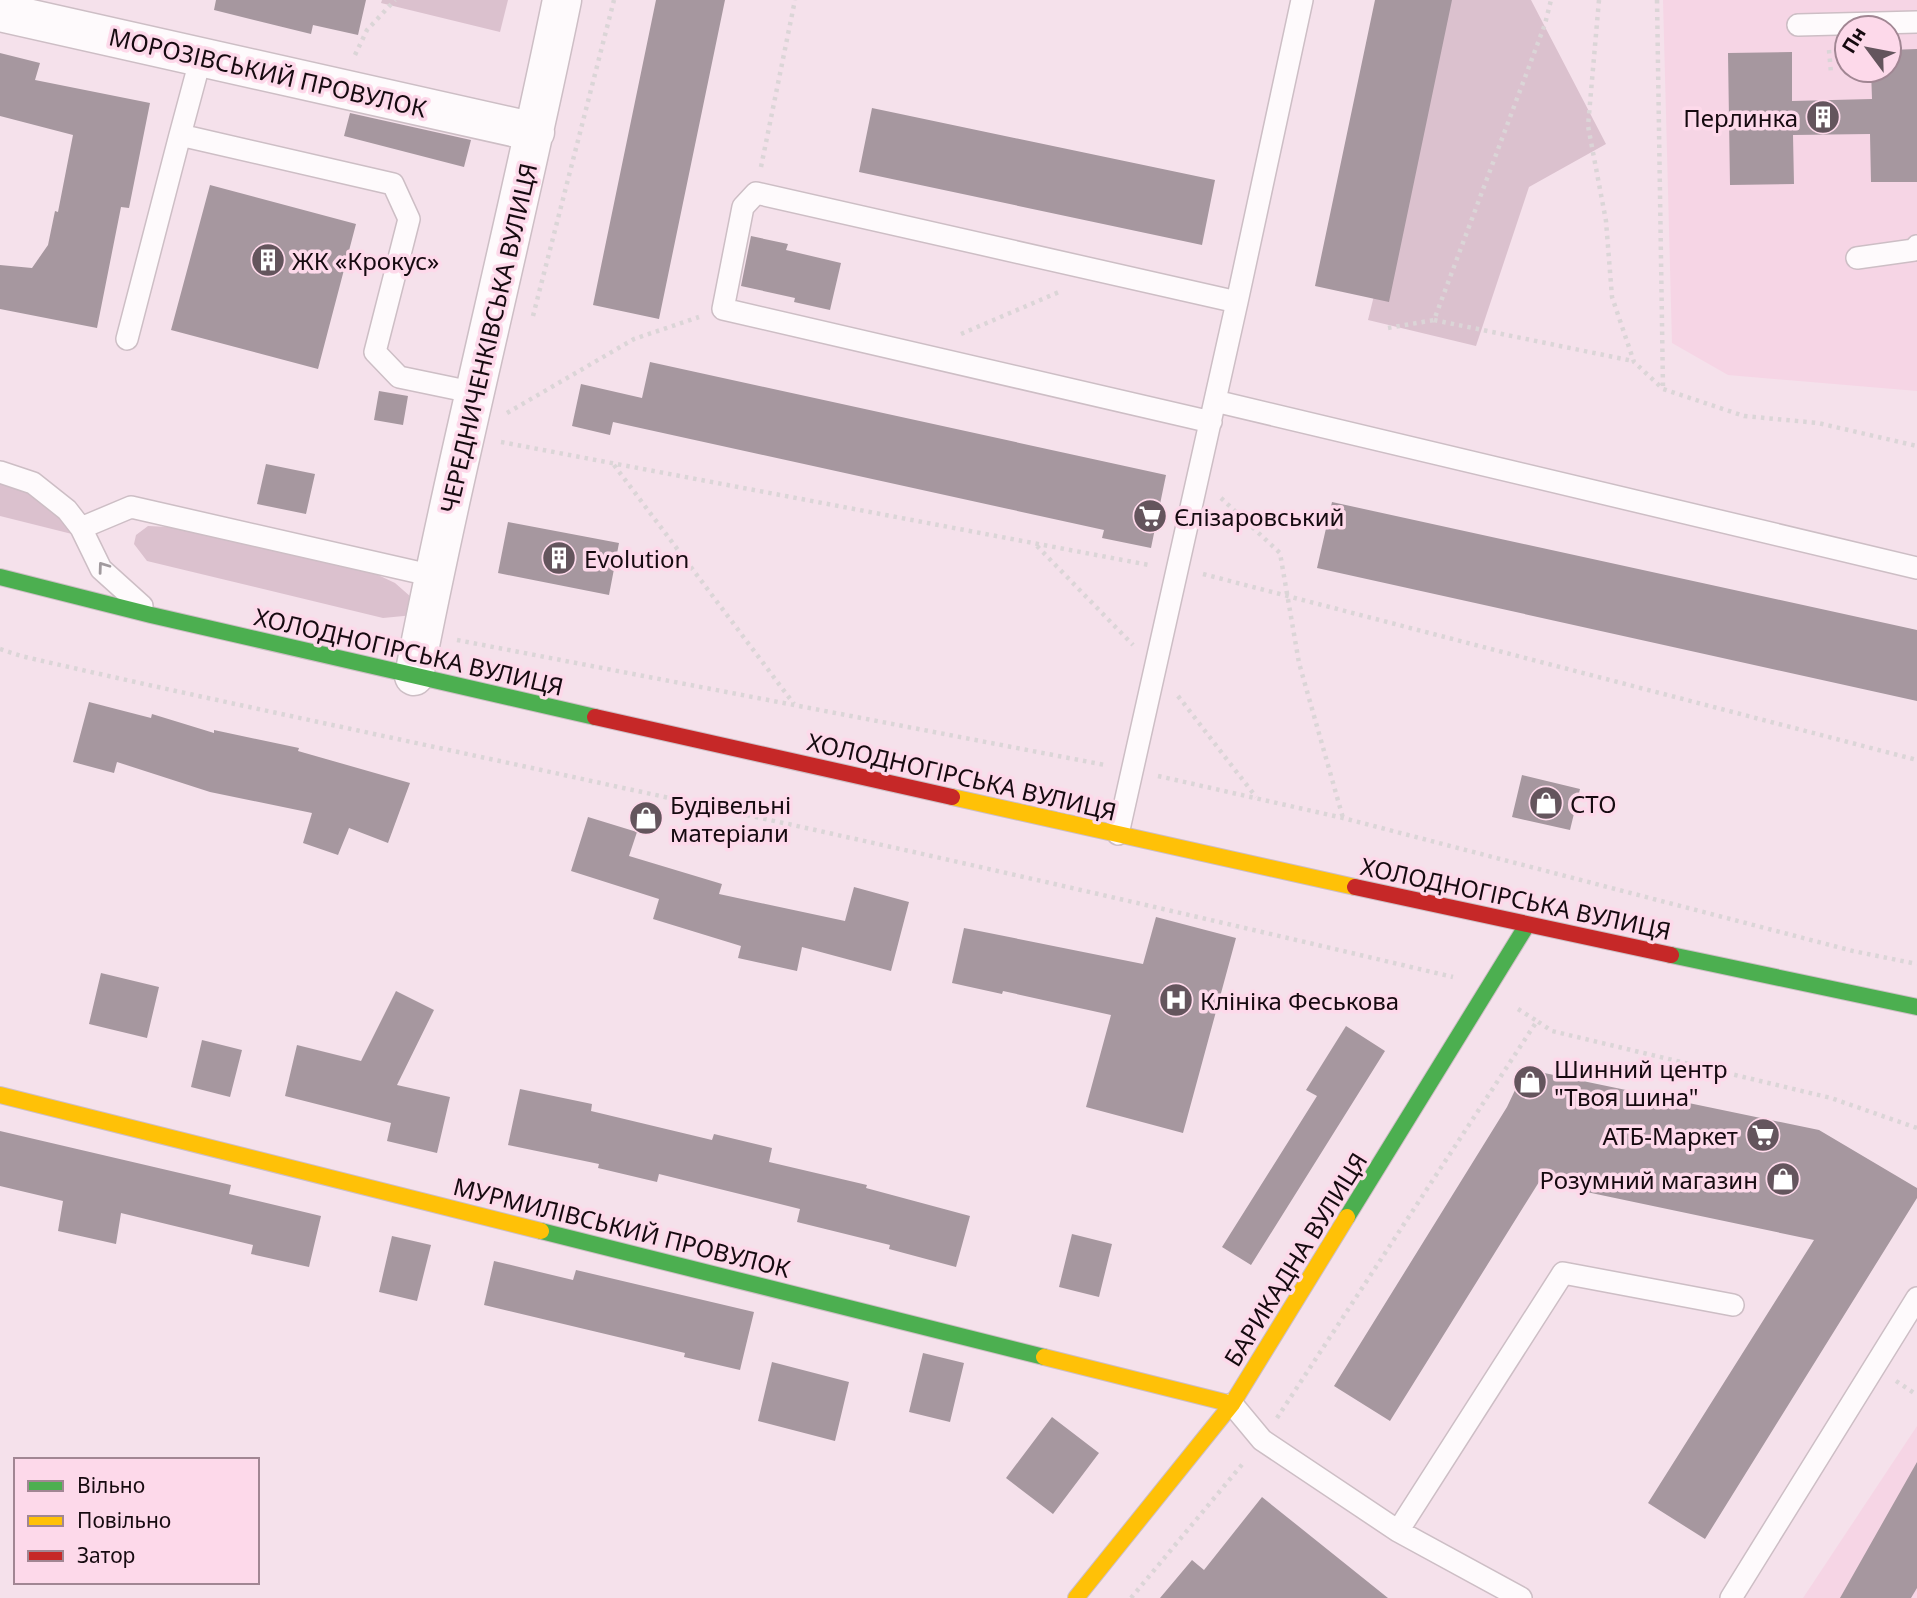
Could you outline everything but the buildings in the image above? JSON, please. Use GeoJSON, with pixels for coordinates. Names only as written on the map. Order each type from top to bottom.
{"type":"FeatureCollection","features":[{"type":"Feature","properties":{"kind":"street","name":"ЧЕРЕДНИЧЕНКІВСЬКА ВУЛИЦЯ"},"geometry":{"type":"LineString","coordinates":[[414,676],[466,435],[494,396],[535,132],[562,0]]}},
{"type":"Feature","properties":{"kind":"street","name":"МОРОЗІВСЬКИЙ ПРОВУЛОК"},"geometry":{"type":"LineString","coordinates":[[0,12],[535,132]]}},
{"type":"Feature","properties":{"kind":"street","name":"ХОЛОДНОГІРСЬКА ВУЛИЦЯ"},"geometry":{"type":"LineString","coordinates":[[0,577],[414,676],[1118,834],[1527,925],[1917,1007]]}},
{"type":"Feature","properties":{"kind":"street","name":"БАРИКАДНА ВУЛИЦЯ"},"geometry":{"type":"LineString","coordinates":[[1076,1598],[1232,1404],[1527,925]]}},
{"type":"Feature","properties":{"kind":"street","name":"МУРМИЛІВСЬКИЙ ПРОВУЛОК"},"geometry":{"type":"LineString","coordinates":[[0,1095],[1232,1404]]}},
{"type":"Feature","properties":{"kind":"lane"},"geometry":{"type":"LineString","coordinates":[[1118,834],[1302,0]]}},
{"type":"Feature","properties":{"kind":"lane"},"geometry":{"type":"LineString","coordinates":[[1798,25],[1917,22]]}},
{"type":"Feature","properties":{"kind":"lane"},"geometry":{"type":"LineString","coordinates":[[127,339],[201,57]]}},
{"type":"Feature","properties":{"kind":"lane"},"geometry":{"type":"LineString","coordinates":[[180,135],[393,184],[410,219],[375,352],[399,377],[494,396]]}},
{"type":"Feature","properties":{"kind":"lane"},"geometry":{"type":"LineString","coordinates":[[1237,302],[756,193],[743,207],[723,309],[916,354],[1213,412],[1917,568]]}},
{"type":"Feature","properties":{"kind":"lane"},"geometry":{"type":"LineString","coordinates":[[1857,258],[1914,250],[1917,246]]}},
{"type":"Feature","properties":{"kind":"lane"},"geometry":{"type":"LineString","coordinates":[[0,472],[33,484],[66,510],[81,528],[101,569],[151,615]]}},
{"type":"Feature","properties":{"kind":"lane"},"geometry":{"type":"LineString","coordinates":[[81,528],[131,508],[434,576]]}},
{"type":"Feature","properties":{"kind":"lane"},"geometry":{"type":"LineString","coordinates":[[1398,1531],[1563,1273],[1733,1305]]}},
{"type":"Feature","properties":{"kind":"lane"},"geometry":{"type":"LineString","coordinates":[[1731,1598],[1917,1297]]}},
{"type":"Feature","properties":{"kind":"lane"},"geometry":{"type":"LineString","coordinates":[[1232,1404],[1262,1440],[1398,1531],[1521,1598]]}},
{"type":"Feature","properties":{"kind":"path"},"geometry":{"type":"LineString","coordinates":[[340,88],[367,30],[395,0]]}},
{"type":"Feature","properties":{"kind":"path"},"geometry":{"type":"LineString","coordinates":[[533,319],[614,0]]}},
{"type":"Feature","properties":{"kind":"path"},"geometry":{"type":"LineString","coordinates":[[756,193],[795,0]]}},
{"type":"Feature","properties":{"kind":"path"},"geometry":{"type":"LineString","coordinates":[[1434,320],[1551,0]]}},
{"type":"Feature","properties":{"kind":"path"},"geometry":{"type":"LineString","coordinates":[[1599,0],[1588,125],[1606,221],[1612,297],[1634,362],[1663,389],[1744,416],[1818,423],[1917,446]]}},
{"type":"Feature","properties":{"kind":"path"},"geometry":{"type":"LineString","coordinates":[[1657,0],[1663,389]]}},
{"type":"Feature","properties":{"kind":"path"},"geometry":{"type":"LineString","coordinates":[[916,354],[1105,272]]}},
{"type":"Feature","properties":{"kind":"path"},"geometry":{"type":"LineString","coordinates":[[466,435],[634,339],[723,309]]}},
{"type":"Feature","properties":{"kind":"path"},"geometry":{"type":"LineString","coordinates":[[1388,328],[1434,320],[1634,362]]}},
{"type":"Feature","properties":{"kind":"path"},"geometry":{"type":"LineString","coordinates":[[494,396],[509,412]]}},
{"type":"Feature","properties":{"kind":"path"},"geometry":{"type":"LineString","coordinates":[[466,435],[1137,563]]}},
{"type":"Feature","properties":{"kind":"path"},"geometry":{"type":"LineString","coordinates":[[613,463],[794,704]]}},
{"type":"Feature","properties":{"kind":"path"},"geometry":{"type":"LineString","coordinates":[[1198,477],[1280,553],[1299,663],[1343,818]]}},
{"type":"Feature","properties":{"kind":"path"},"geometry":{"type":"LineString","coordinates":[[1035,544],[1155,667],[1257,798]]}},
{"type":"Feature","properties":{"kind":"path"},"geometry":{"type":"LineString","coordinates":[[1178,568],[1917,760]]}},
{"type":"Feature","properties":{"kind":"path"},"geometry":{"type":"LineString","coordinates":[[422,633],[1132,770],[1343,818],[1826,944],[1917,964]]}},
{"type":"Feature","properties":{"kind":"path"},"geometry":{"type":"LineString","coordinates":[[0,649],[217,701],[607,784],[1167,909],[1457,978],[1552,1031],[1832,1098],[1917,1128]]}},
{"type":"Feature","properties":{"kind":"path"},"geometry":{"type":"LineString","coordinates":[[1131,1598],[1262,1440],[1537,1021]]}},
{"type":"Feature","properties":{"kind":"shaded area"},"geometry":{"type":"Polygon","coordinates":[[[382,0],[508,0],[500,32],[381,3],[382,0]]]}},
{"type":"Feature","properties":{"kind":"shaded area"},"geometry":{"type":"Polygon","coordinates":[[[1447,0],[1531,0],[1606,144],[1529,187],[1476,346],[1368,320],[1447,0]]]}},
{"type":"Feature","properties":{"kind":"shaded area"},"geometry":{"type":"Polygon","coordinates":[[[1663,0],[1917,0],[1917,391],[1728,375],[1672,343],[1663,0]]]}},
{"type":"Feature","properties":{"kind":"shaded area"},"geometry":{"type":"Polygon","coordinates":[[[0,476],[27,483],[76,535],[0,516],[0,476]]]}},
{"type":"Feature","properties":{"kind":"shaded area"},"geometry":{"type":"Polygon","coordinates":[[[148,526],[210,535],[376,574],[395,583],[411,597],[414,615],[383,618],[147,561],[134,544],[136,535],[148,526]]]}},
{"type":"Feature","properties":{"kind":"shaded area"},"geometry":{"type":"Polygon","coordinates":[[[1917,1426],[1917,1598],[1803,1598],[1917,1426]]]}},
{"type":"Feature","properties":{"kind":"traffic: fast"},"geometry":{"type":"LineString","coordinates":[[0,577],[151,615],[595,717]]}},
{"type":"Feature","properties":{"kind":"traffic: fast"},"geometry":{"type":"LineString","coordinates":[[1347,1217],[1527,925]]}},
{"type":"Feature","properties":{"kind":"traffic: fast"},"geometry":{"type":"LineString","coordinates":[[1671,955],[1917,1007]]}},
{"type":"Feature","properties":{"kind":"traffic: fast"},"geometry":{"type":"LineString","coordinates":[[541,1231],[1044,1357]]}},
{"type":"Feature","properties":{"kind":"traffic: slow"},"geometry":{"type":"LineString","coordinates":[[952,797],[1355,887]]}},
{"type":"Feature","properties":{"kind":"traffic: slow"},"geometry":{"type":"LineString","coordinates":[[0,1095],[541,1231]]}},
{"type":"Feature","properties":{"kind":"traffic: slow"},"geometry":{"type":"LineString","coordinates":[[1076,1598],[1232,1404],[1347,1217]]}},
{"type":"Feature","properties":{"kind":"traffic: slow"},"geometry":{"type":"LineString","coordinates":[[1044,1357],[1232,1404]]}},
{"type":"Feature","properties":{"kind":"traffic: jam"},"geometry":{"type":"LineString","coordinates":[[595,717],[952,797]]}},
{"type":"Feature","properties":{"kind":"traffic: jam"},"geometry":{"type":"LineString","coordinates":[[1355,887],[1671,955]]}},
{"type":"Feature","properties":{"kind":"place","name":"Перлинка"},"geometry":{"type":"Point","coordinates":[1823,117]}},
{"type":"Feature","properties":{"kind":"place","name":"ЖК «Крокус»"},"geometry":{"type":"Point","coordinates":[268,260]}},
{"type":"Feature","properties":{"kind":"place","name":"Єлізаровський"},"geometry":{"type":"Point","coordinates":[1150,516]}},
{"type":"Feature","properties":{"kind":"place","name":"Evolution"},"geometry":{"type":"Point","coordinates":[559,558]}},
{"type":"Feature","properties":{"kind":"place","name":"СТО"},"geometry":{"type":"Point","coordinates":[1546,803]}},
{"type":"Feature","properties":{"kind":"place","name":"Будівельні матеріали"},"geometry":{"type":"Point","coordinates":[646,818]}},
{"type":"Feature","properties":{"kind":"place","name":"Клініка Феськова"},"geometry":{"type":"Point","coordinates":[1176,1000]}},
{"type":"Feature","properties":{"kind":"place","name":"Шинний центр \"Твоя шина\""},"geometry":{"type":"Point","coordinates":[1530,1082]}},
{"type":"Feature","properties":{"kind":"place","name":"АТБ-Маркет"},"geometry":{"type":"Point","coordinates":[1763,1135]}},
{"type":"Feature","properties":{"kind":"place","name":"Розумний магазин"},"geometry":{"type":"Point","coordinates":[1783,1179]}}]}
